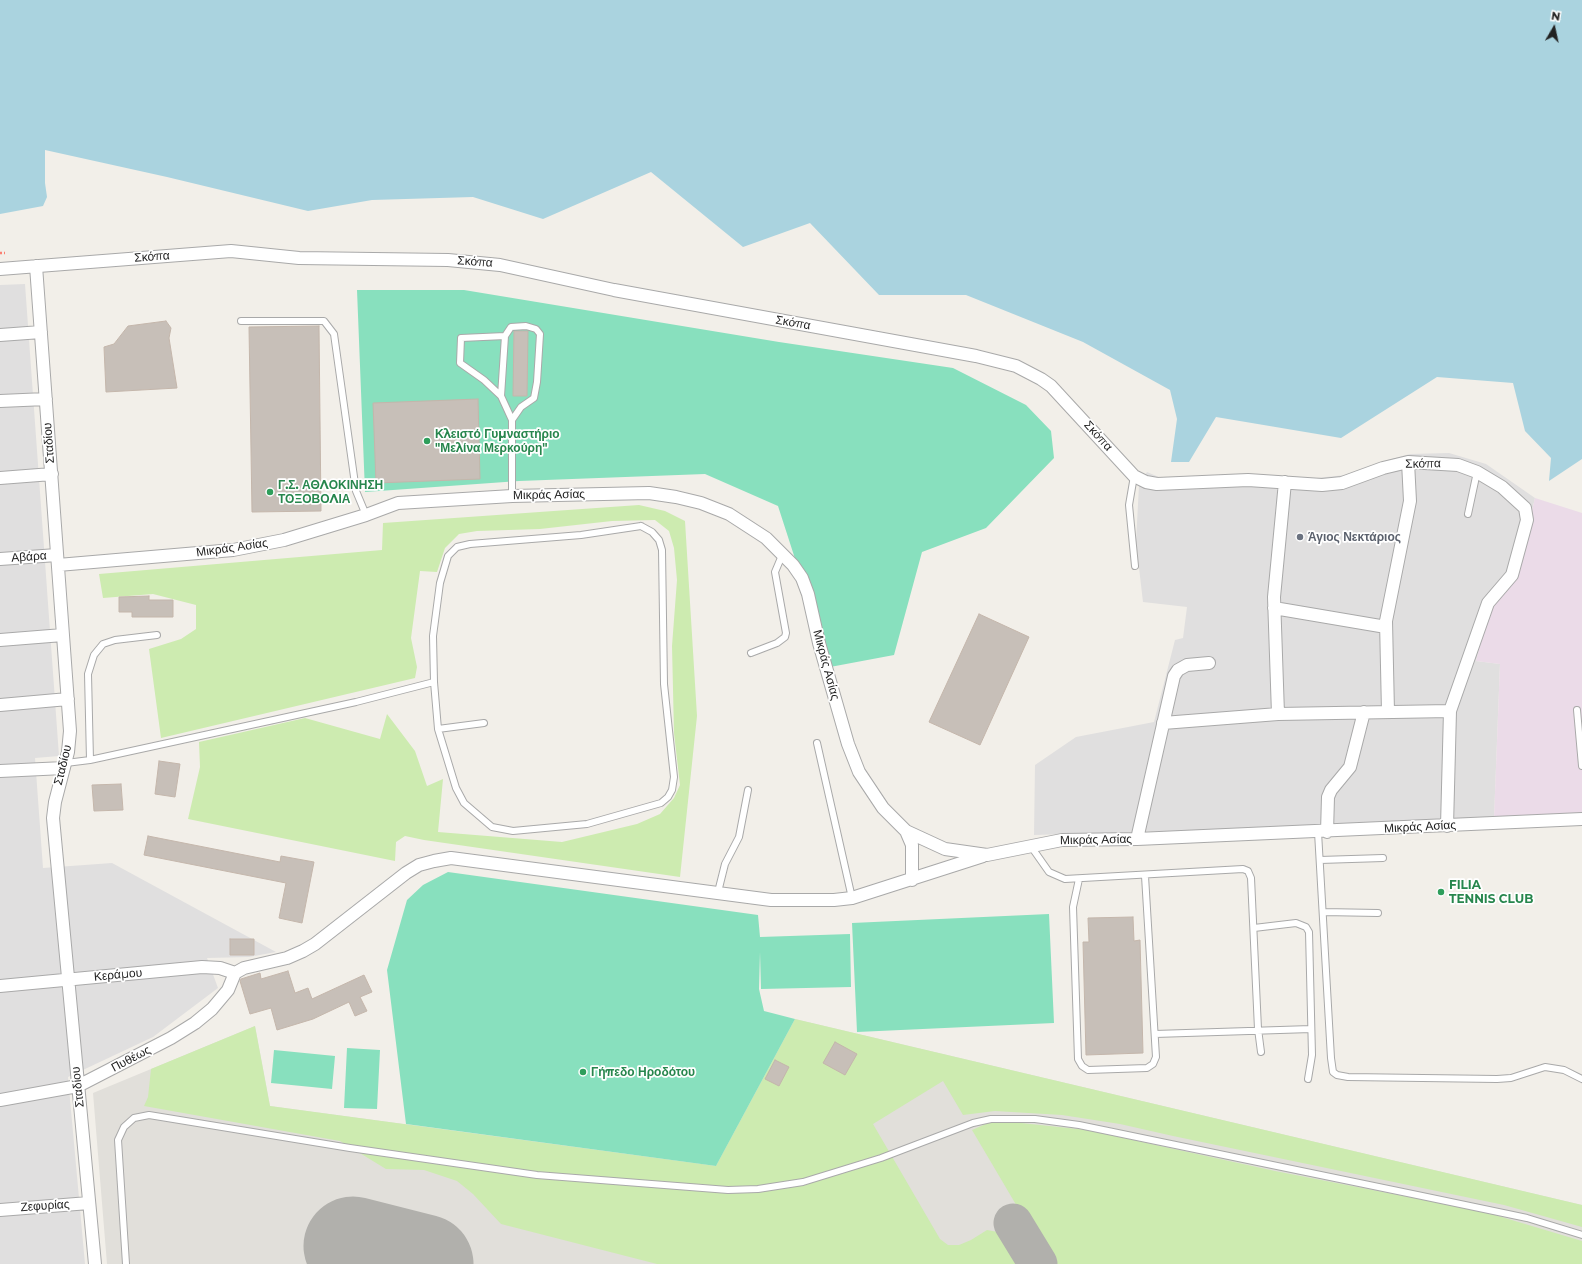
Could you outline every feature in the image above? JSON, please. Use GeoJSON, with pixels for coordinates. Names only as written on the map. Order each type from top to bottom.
{"type":"FeatureCollection","features":[{"type":"Feature","properties":{"kind":"street","name":"Σκόπα"},"geometry":{"type":"LineString","coordinates":[[0,269],[231,251],[299,258],[448,260],[513,267],[614,290],[976,356],[1016,366],[1041,378],[1051,386],[1134,476],[1146,482],[1157,484],[1233,480],[1322,485],[1342,483],[1383,468],[1408,462],[1458,465],[1477,472],[1502,487],[1525,508],[1528,520],[1512,575],[1488,603],[1450,710]]}},
{"type":"Feature","properties":{"kind":"street","name":"Σταδίου"},"geometry":{"type":"LineString","coordinates":[[36,266],[70,742],[55,802],[53,818],[95,1264]]}},
{"type":"Feature","properties":{"kind":"street"},"geometry":{"type":"LineString","coordinates":[[0,335],[41,332]]}},
{"type":"Feature","properties":{"kind":"street"},"geometry":{"type":"LineString","coordinates":[[0,401],[46,399]]}},
{"type":"Feature","properties":{"kind":"street"},"geometry":{"type":"LineString","coordinates":[[1388,712],[1386,627],[1410,501],[1408,462]]}},
{"type":"Feature","properties":{"kind":"street"},"geometry":{"type":"LineString","coordinates":[[0,478],[52,474]]}},
{"type":"Feature","properties":{"kind":"street"},"geometry":{"type":"LineString","coordinates":[[1278,714],[1274,608],[1285,482]]}},
{"type":"Feature","properties":{"kind":"street","name":"Μικράς Ασίας"},"geometry":{"type":"LineString","coordinates":[[58,560],[233,550],[284,540],[366,515],[398,503],[512,496],[649,493],[676,497],[701,503],[729,514],[766,538],[783,553],[802,578],[808,594],[819,643],[848,744],[859,772],[883,808],[906,831],[945,849],[986,854],[1062,840],[1137,839],[1323,832],[1582,819]]}},
{"type":"Feature","properties":{"kind":"street","name":"Αβάρα"},"geometry":{"type":"LineString","coordinates":[[0,559],[58,560]]}},
{"type":"Feature","properties":{"kind":"street"},"geometry":{"type":"LineString","coordinates":[[1274,608],[1386,627]]}},
{"type":"Feature","properties":{"kind":"street"},"geometry":{"type":"LineString","coordinates":[[0,640],[63,635]]}},
{"type":"Feature","properties":{"kind":"street"},"geometry":{"type":"LineString","coordinates":[[1137,839],[1174,676],[1178,670],[1186,665],[1209,663]]}},
{"type":"Feature","properties":{"kind":"street"},"geometry":{"type":"LineString","coordinates":[[0,705],[68,700]]}},
{"type":"Feature","properties":{"kind":"street"},"geometry":{"type":"LineString","coordinates":[[1163,723],[1278,714],[1450,710],[1447,826]]}},
{"type":"Feature","properties":{"kind":"street"},"geometry":{"type":"LineString","coordinates":[[1323,832],[1328,797],[1331,790],[1350,767],[1364,712]]}},
{"type":"Feature","properties":{"kind":"street"},"geometry":{"type":"LineString","coordinates":[[0,771],[65,765]]}},
{"type":"Feature","properties":{"kind":"street"},"geometry":{"type":"LineString","coordinates":[[906,831],[912,845],[912,880]]}},
{"type":"Feature","properties":{"kind":"street"},"geometry":{"type":"LineString","coordinates":[[235,973],[244,968],[287,958],[303,951],[315,944],[406,873],[419,865],[451,858],[771,900],[834,900],[852,898],[912,880],[986,854]]}},
{"type":"Feature","properties":{"kind":"street","name":"Κεράμου"},"geometry":{"type":"LineString","coordinates":[[0,986],[202,967],[220,968],[235,973]]}},
{"type":"Feature","properties":{"kind":"street","name":"Πυθέως"},"geometry":{"type":"LineString","coordinates":[[0,1100],[78,1086],[171,1038],[195,1023],[212,1009],[228,990],[235,973]]}},
{"type":"Feature","properties":{"kind":"street","name":"Ζεφυρίας"},"geometry":{"type":"LineString","coordinates":[[0,1210],[89,1203]]}},
{"type":"Feature","properties":{"kind":"lane"},"geometry":{"type":"LineString","coordinates":[[241,321],[324,321],[334,334],[356,491],[366,515]]}},
{"type":"Feature","properties":{"kind":"lane"},"geometry":{"type":"LineString","coordinates":[[501,396],[505,336],[511,327],[526,326],[536,329],[540,334],[534,398],[521,407],[512,420]]}},
{"type":"Feature","properties":{"kind":"lane"},"geometry":{"type":"LineString","coordinates":[[505,336],[461,338],[460,363],[484,380],[501,396],[512,420],[512,496]]}},
{"type":"Feature","properties":{"kind":"lane"},"geometry":{"type":"LineString","coordinates":[[1468,514],[1477,472]]}},
{"type":"Feature","properties":{"kind":"lane"},"geometry":{"type":"LineString","coordinates":[[1134,476],[1130,492],[1129,512],[1135,566]]}},
{"type":"Feature","properties":{"kind":"lane"},"geometry":{"type":"LineString","coordinates":[[641,526],[652,532],[659,540],[662,550],[664,691],[674,777],[672,790],[668,797],[661,803],[587,824],[513,831],[492,827],[464,803],[456,788],[438,730],[434,682],[433,630],[440,583],[448,556],[458,547],[470,544],[582,535],[641,526]]}},
{"type":"Feature","properties":{"kind":"lane"},"geometry":{"type":"LineString","coordinates":[[751,653],[777,643],[785,637],[786,633],[775,572],[783,553]]}},
{"type":"Feature","properties":{"kind":"lane"},"geometry":{"type":"LineString","coordinates":[[90,760],[88,674],[94,654],[103,644],[115,640],[158,635]]}},
{"type":"Feature","properties":{"kind":"lane"},"geometry":{"type":"LineString","coordinates":[[65,765],[356,702],[434,682]]}},
{"type":"Feature","properties":{"kind":"lane"},"geometry":{"type":"LineString","coordinates":[[1577,710],[1582,766]]}},
{"type":"Feature","properties":{"kind":"lane"},"geometry":{"type":"LineString","coordinates":[[438,730],[484,723]]}},
{"type":"Feature","properties":{"kind":"lane"},"geometry":{"type":"LineString","coordinates":[[817,743],[852,898]]}},
{"type":"Feature","properties":{"kind":"lane"},"geometry":{"type":"LineString","coordinates":[[718,892],[725,864],[738,837],[748,790]]}},
{"type":"Feature","properties":{"kind":"lane"},"geometry":{"type":"LineString","coordinates":[[1323,832],[1320,860],[1330,1058],[1333,1072],[1337,1075],[1348,1077],[1497,1079],[1511,1078],[1545,1067],[1564,1070],[1582,1079]]}},
{"type":"Feature","properties":{"kind":"lane"},"geometry":{"type":"LineString","coordinates":[[1030,845],[1048,872],[1065,879],[1145,876],[1243,869],[1248,871],[1251,878],[1258,1029],[1261,1052]]}},
{"type":"Feature","properties":{"kind":"lane"},"geometry":{"type":"LineString","coordinates":[[1320,860],[1383,858]]}},
{"type":"Feature","properties":{"kind":"lane"},"geometry":{"type":"LineString","coordinates":[[1079,879],[1072,907],[1078,1059],[1082,1066],[1088,1070],[1147,1068],[1153,1064],[1156,1057],[1145,876]]}},
{"type":"Feature","properties":{"kind":"lane"},"geometry":{"type":"LineString","coordinates":[[1323,912],[1378,913]]}},
{"type":"Feature","properties":{"kind":"lane"},"geometry":{"type":"LineString","coordinates":[[1254,928],[1296,923],[1306,927],[1308,932],[1312,1055],[1308,1079]]}},
{"type":"Feature","properties":{"kind":"lane"},"geometry":{"type":"LineString","coordinates":[[1155,1034],[1258,1029],[1310,1029]]}},
{"type":"Feature","properties":{"kind":"lane"},"geometry":{"type":"LineString","coordinates":[[126,1264],[118,1140],[124,1126],[134,1118],[149,1116],[350,1148],[537,1175],[728,1190],[758,1189],[803,1182],[882,1158],[973,1123],[991,1119],[1035,1119],[1079,1125],[1527,1218],[1582,1235]]}},
{"type":"Feature","properties":{"kind":"path"},"geometry":{"type":"LineString","coordinates":[[0,253],[6,254]]}},
{"type":"Feature","properties":{"kind":"shaded area"},"geometry":{"type":"Polygon","coordinates":[[[25,284],[59,756],[35,758],[43,868],[112,863],[276,952],[249,957],[207,958],[218,988],[153,1037],[68,1077],[85,1264],[0,1264],[0,285],[25,284]]]}},
{"type":"Feature","properties":{"kind":"shaded area"},"geometry":{"type":"Polygon","coordinates":[[[1449,453],[1486,464],[1535,498],[1518,569],[1509,589],[1489,609],[1476,661],[1500,664],[1494,819],[1458,823],[1034,835],[1035,765],[1076,737],[1154,722],[1175,640],[1183,638],[1187,607],[1143,602],[1136,542],[1139,485],[1147,472],[1161,478],[1233,474],[1316,478],[1356,474],[1384,461],[1410,454],[1449,453]]]}},
{"type":"Feature","properties":{"kind":"shaded area"},"geometry":{"type":"Polygon","coordinates":[[[1535,498],[1582,513],[1582,815],[1494,819],[1500,664],[1476,661],[1489,609],[1509,589],[1518,569],[1535,498]]]}},
{"type":"Feature","properties":{"kind":"shaded area"},"geometry":{"type":"Polygon","coordinates":[[[795,1019],[1582,1205],[1582,1264],[107,1264],[93,1093],[255,1026],[270,1106],[716,1166],[795,1019]]]}},
{"type":"Feature","properties":{"kind":"green space"},"geometry":{"type":"Polygon","coordinates":[[[357,290],[464,290],[779,342],[953,368],[1026,405],[1051,431],[1054,458],[986,528],[922,552],[894,655],[830,667],[778,506],[705,474],[519,481],[365,492],[357,290]]]}},
{"type":"Feature","properties":{"kind":"green space"},"geometry":{"type":"Polygon","coordinates":[[[639,505],[665,511],[685,521],[697,716],[680,877],[405,836],[396,842],[395,861],[188,819],[200,767],[199,742],[305,718],[380,739],[387,714],[415,751],[427,786],[443,779],[438,832],[562,842],[637,824],[660,814],[674,798],[680,785],[674,733],[672,646],[677,580],[674,548],[669,531],[655,520],[612,521],[540,529],[477,531],[459,534],[445,548],[437,572],[420,571],[411,638],[417,667],[415,678],[161,738],[149,649],[181,639],[196,629],[196,605],[153,594],[103,598],[99,574],[382,550],[383,523],[639,505]]]}},
{"type":"Feature","properties":{"kind":"green space","name":"Γήπεδο Ηροδότου"},"geometry":{"type":"Polygon","coordinates":[[[448,872],[758,915],[760,937],[850,934],[851,987],[761,989],[760,952],[759,989],[764,1011],[795,1019],[716,1166],[406,1124],[387,970],[407,900],[423,885],[448,872]]]}},
{"type":"Feature","properties":{"kind":"green space"},"geometry":{"type":"Polygon","coordinates":[[[1049,914],[1054,1023],[857,1032],[852,923],[1049,914]]]}},
{"type":"Feature","properties":{"kind":"green space"},"geometry":{"type":"Polygon","coordinates":[[[795,1019],[1582,1205],[1582,1227],[1504,1205],[1120,1124],[1062,1115],[995,1111],[963,1115],[943,1081],[873,1124],[940,1239],[948,1245],[959,1245],[971,1240],[987,1230],[998,1232],[1010,1243],[1022,1264],[657,1264],[501,1224],[473,1194],[457,1181],[424,1170],[386,1169],[340,1141],[144,1106],[148,1097],[151,1069],[255,1026],[270,1106],[716,1166],[795,1019]]]}},
{"type":"Feature","properties":{"kind":"green space"},"geometry":{"type":"Polygon","coordinates":[[[347,1048],[380,1050],[377,1109],[344,1108],[347,1048]]]}},
{"type":"Feature","properties":{"kind":"green space"},"geometry":{"type":"Polygon","coordinates":[[[274,1050],[335,1056],[332,1089],[271,1083],[274,1050]]]}},
{"type":"Feature","properties":{"kind":"green space"},"geometry":{"type":"Polygon","coordinates":[[[1012,1122],[1087,1130],[1275,1171],[1485,1212],[1582,1241],[1582,1264],[1051,1264],[972,1130],[988,1123],[1012,1122]]]}},
{"type":"Feature","properties":{"kind":"water"},"geometry":{"type":"Polygon","coordinates":[[[0,0],[1582,0],[1582,459],[1549,481],[1551,458],[1525,431],[1513,383],[1437,377],[1341,438],[1216,417],[1189,462],[1171,462],[1177,419],[1170,390],[1083,342],[966,295],[879,295],[810,223],[743,247],[651,172],[543,219],[473,197],[372,200],[308,211],[167,177],[45,150],[45,183],[47,197],[43,206],[0,214],[0,0]]]}},
{"type":"Feature","properties":{"kind":"building"},"geometry":{"type":"Polygon","coordinates":[[[166,321],[171,328],[169,338],[177,388],[106,392],[104,347],[114,344],[128,326],[166,321]]]}},
{"type":"Feature","properties":{"kind":"building"},"geometry":{"type":"Polygon","coordinates":[[[319,326],[321,511],[252,512],[249,327],[319,326]]]}},
{"type":"Feature","properties":{"kind":"building"},"geometry":{"type":"Polygon","coordinates":[[[514,331],[528,331],[527,396],[513,396],[514,331]]]}},
{"type":"Feature","properties":{"kind":"building","name":"Κλειστό Γυμναστήριο \"Μελίνα Μερκούρη\""},"geometry":{"type":"Polygon","coordinates":[[[478,399],[480,479],[376,483],[373,403],[478,399]]]}},
{"type":"Feature","properties":{"kind":"building"},"geometry":{"type":"Polygon","coordinates":[[[149,596],[149,600],[173,600],[173,617],[132,617],[132,612],[119,612],[119,597],[149,596]]]}},
{"type":"Feature","properties":{"kind":"building"},"geometry":{"type":"Polygon","coordinates":[[[979,614],[1029,637],[980,745],[929,722],[979,614]]]}},
{"type":"Feature","properties":{"kind":"building"},"geometry":{"type":"Polygon","coordinates":[[[159,761],[180,764],[175,797],[155,794],[159,761]]]}},
{"type":"Feature","properties":{"kind":"building"},"geometry":{"type":"Polygon","coordinates":[[[121,784],[123,810],[94,811],[92,785],[121,784]]]}},
{"type":"Feature","properties":{"kind":"building"},"geometry":{"type":"Polygon","coordinates":[[[148,836],[280,862],[281,856],[314,862],[302,923],[279,918],[286,883],[144,855],[148,836]]]}},
{"type":"Feature","properties":{"kind":"building"},"geometry":{"type":"Polygon","coordinates":[[[1133,917],[1134,941],[1140,940],[1143,1053],[1086,1055],[1083,942],[1089,942],[1088,918],[1133,917]]]}},
{"type":"Feature","properties":{"kind":"building"},"geometry":{"type":"Polygon","coordinates":[[[230,939],[254,939],[254,955],[230,955],[230,939]]]}},
{"type":"Feature","properties":{"kind":"building"},"geometry":{"type":"Polygon","coordinates":[[[288,971],[295,993],[308,988],[312,999],[364,975],[372,992],[360,997],[367,1011],[355,1016],[349,1002],[313,1019],[277,1030],[271,1008],[250,1014],[240,981],[241,979],[260,973],[261,979],[288,971]]]}},
{"type":"Feature","properties":{"kind":"building"},"geometry":{"type":"Polygon","coordinates":[[[835,1042],[857,1054],[845,1075],[823,1063],[835,1042]]]}},
{"type":"Feature","properties":{"kind":"building"},"geometry":{"type":"Polygon","coordinates":[[[775,1060],[789,1067],[779,1086],[765,1079],[775,1060]]]}},
{"type":"Feature","properties":{"kind":"taxiway"},"geometry":{"type":"LineString","coordinates":[[1013,1223],[1038,1264]]}},
{"type":"Feature","properties":{"kind":"runway"},"geometry":{"type":"LineString","coordinates":[[353,1246],[424,1264]]}},
{"type":"Feature","properties":{"kind":"place","name":"Κλειστό Γυμναστήριο \"Μελίνα Μερκούρη\""},"geometry":{"type":"Point","coordinates":[427,441]}},
{"type":"Feature","properties":{"kind":"place","name":"Γ.Σ. ΑΘΛΟΚΙΝΗΣΗ ΤΟΞΟΒΟΛΙΑ"},"geometry":{"type":"Point","coordinates":[270,492]}},
{"type":"Feature","properties":{"kind":"place","name":"Άγιος Νεκτάριος"},"geometry":{"type":"Point","coordinates":[1300,537]}},
{"type":"Feature","properties":{"kind":"place","name":"FILIA TENNIS CLUB"},"geometry":{"type":"Point","coordinates":[1441,892]}},
{"type":"Feature","properties":{"kind":"place","name":"Γήπεδο Ηροδότου"},"geometry":{"type":"Point","coordinates":[583,1072]}}]}
